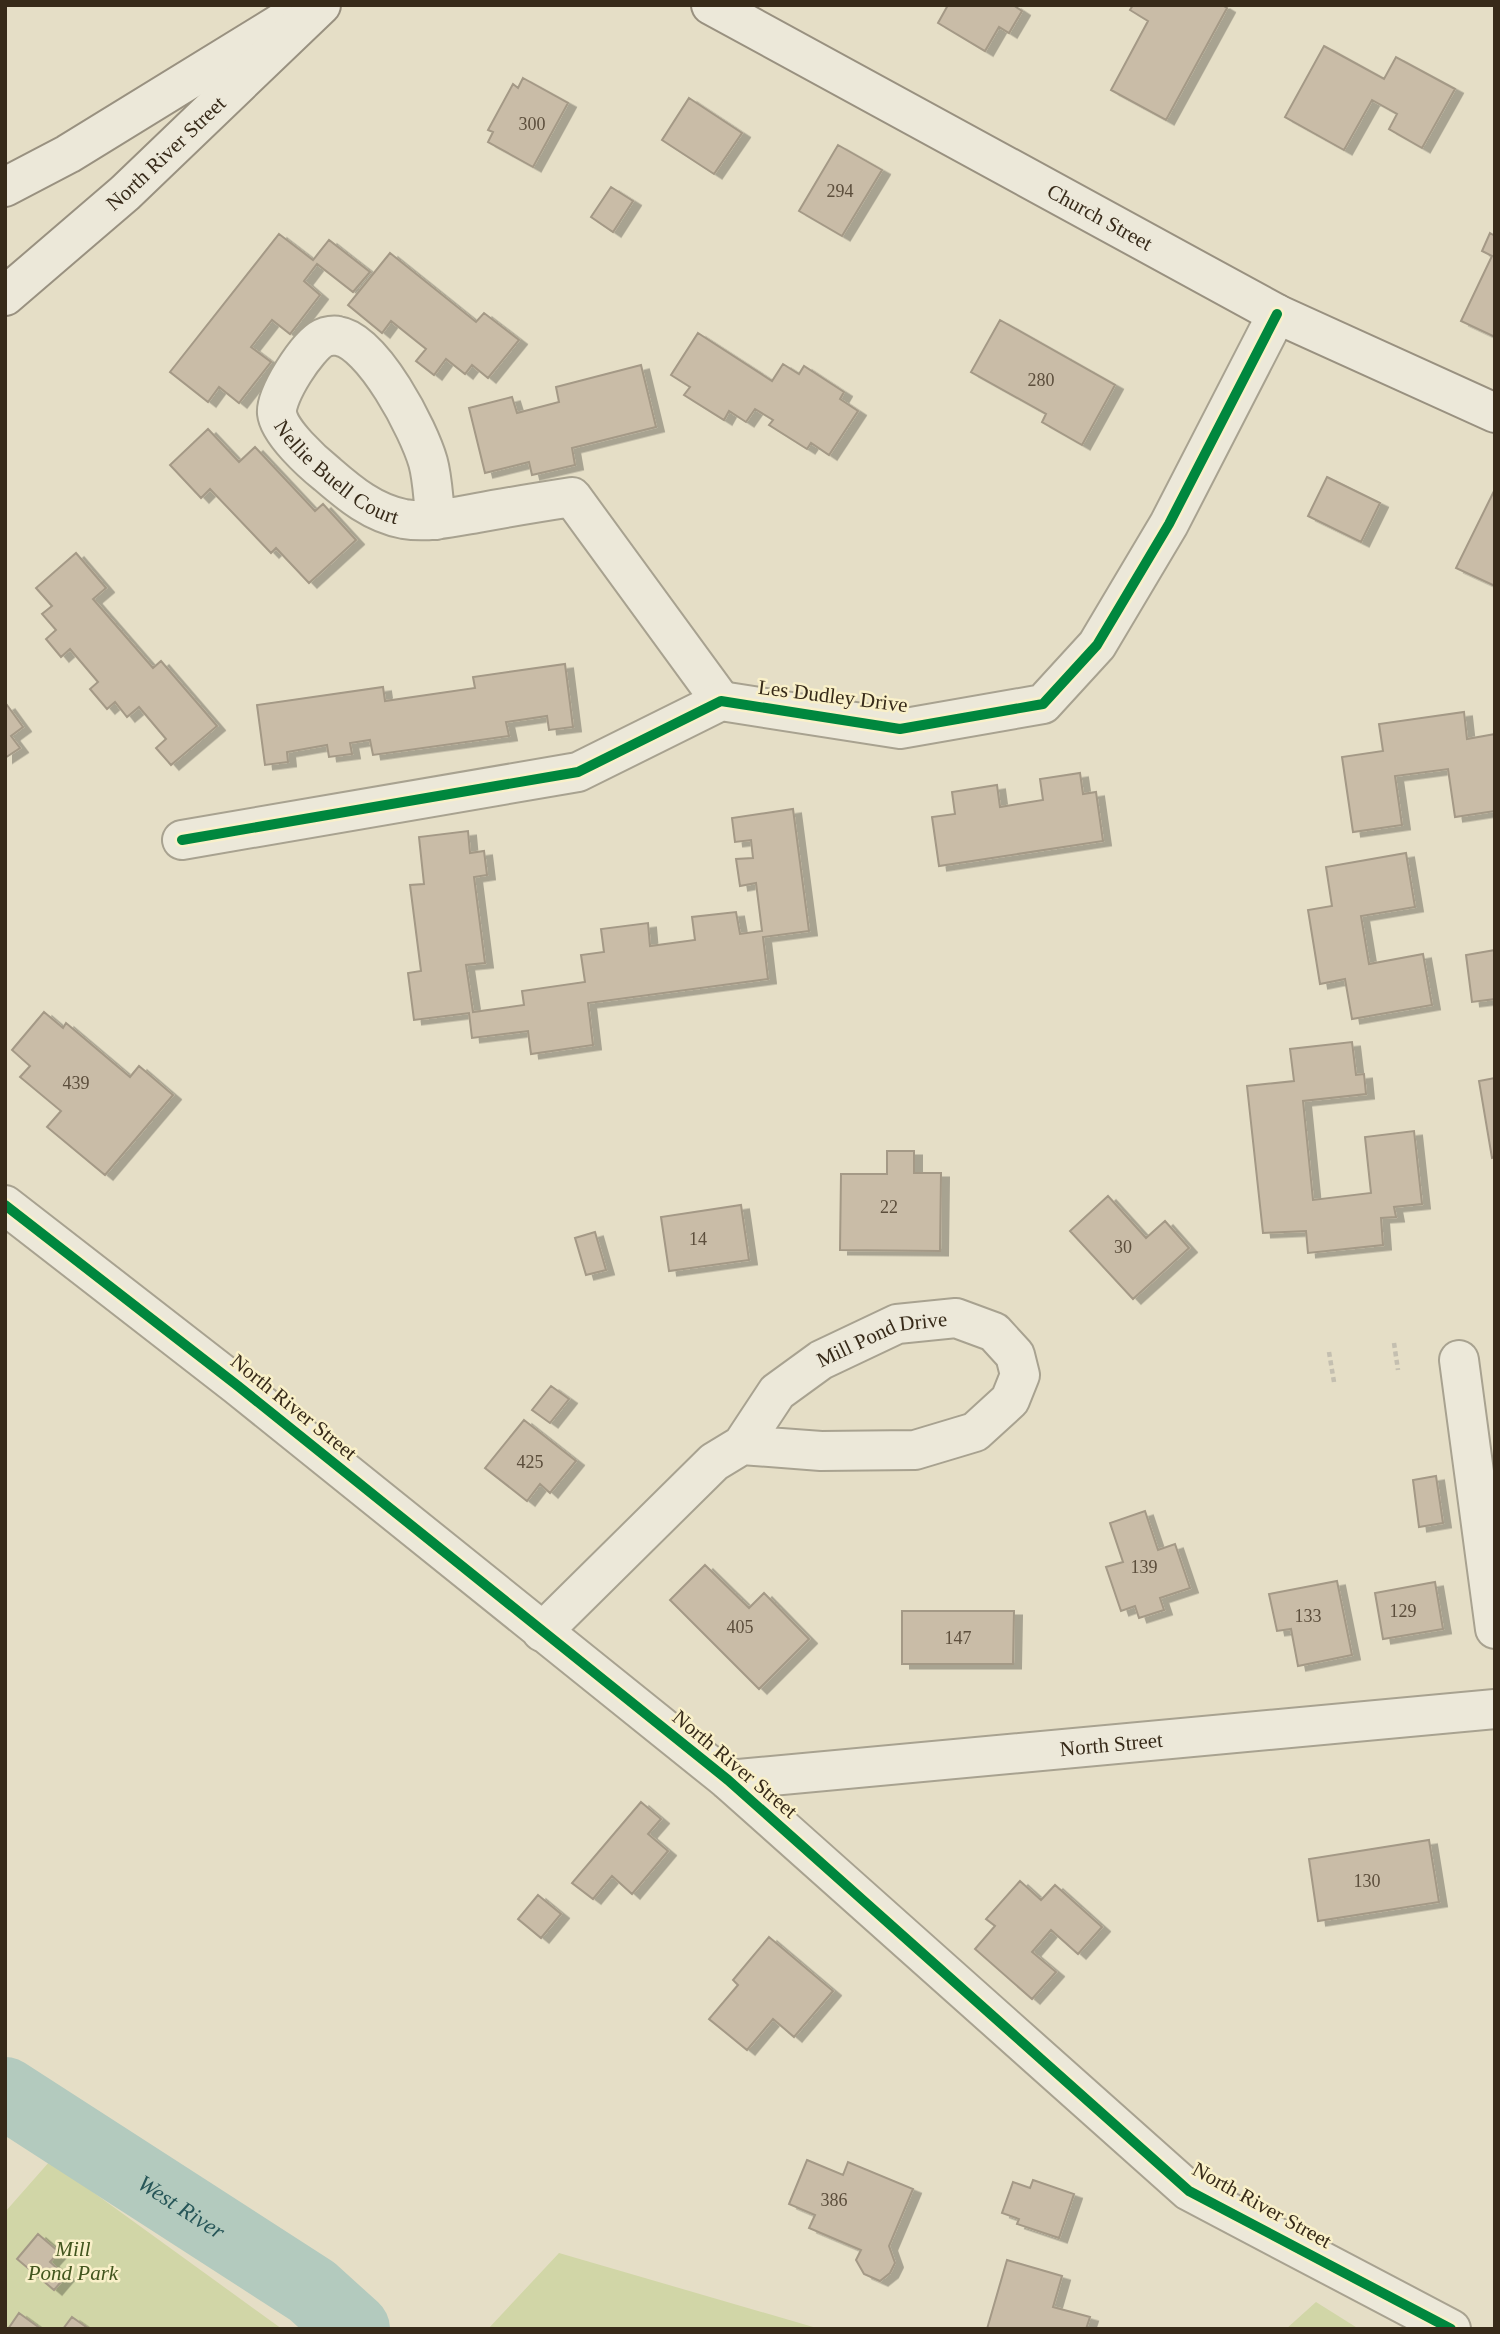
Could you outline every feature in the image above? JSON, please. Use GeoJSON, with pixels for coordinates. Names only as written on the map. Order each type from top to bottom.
{"type":"FeatureCollection","features":[{"type":"Feature","properties":{"kind":"street","name":"North River Street"},"geometry":{"type":"LineString","coordinates":[[5,187],[68,154],[266,33],[306,5]]}},
{"type":"Feature","properties":{"kind":"street","name":"North River Street"},"geometry":{"type":"LineString","coordinates":[[5,296],[125,193],[321,5]]}},
{"type":"Feature","properties":{"kind":"street","name":"Church Street"},"geometry":{"type":"LineString","coordinates":[[711,5],[1278,314],[1495,413]]}},
{"type":"Feature","properties":{"kind":"street","name":"Les Dudley Drive"},"geometry":{"type":"LineString","coordinates":[[722,701],[900,729],[1043,704],[1097,645],[1168,524],[1278,314]]}},
{"type":"Feature","properties":{"kind":"street","name":"Nellie Buell Court"},"geometry":{"type":"LineString","coordinates":[[436,520],[428,461],[413,426],[381,369],[348,338],[336,335],[322,338],[293,374],[282,393],[276,412],[282,428],[318,467],[346,491],[375,510],[405,519],[436,520],[572,497],[722,701]]}},
{"type":"Feature","properties":{"kind":"street"},"geometry":{"type":"LineString","coordinates":[[182,840],[578,772],[722,701]]}},
{"type":"Feature","properties":{"kind":"street","name":"North River Street"},"geometry":{"type":"LineString","coordinates":[[5,1205],[238,1386],[727,1780],[1189,2191],[1451,2329]]}},
{"type":"Feature","properties":{"kind":"street","name":"Mill Pond Drive"},"geometry":{"type":"LineString","coordinates":[[542,1632],[714,1462],[742,1445],[777,1392],[821,1360],[897,1324],[956,1318],[994,1332],[1015,1355],[1020,1375],[1010,1400],[975,1432],[915,1450],[821,1451],[742,1445]]}},
{"type":"Feature","properties":{"kind":"street"},"geometry":{"type":"LineString","coordinates":[[1459,1360],[1495,1629]]}},
{"type":"Feature","properties":{"kind":"street","name":"North Street"},"geometry":{"type":"LineString","coordinates":[[727,1780],[1495,1709]]}},
{"type":"Feature","properties":{"kind":"path"},"geometry":{"type":"LineString","coordinates":[[1394,1343],[1398,1370]]}},
{"type":"Feature","properties":{"kind":"path"},"geometry":{"type":"LineString","coordinates":[[1329,1352],[1334,1382]]}},
{"type":"Feature","properties":{"kind":"green space","name":"Mill Pond Park"},"geometry":{"type":"Polygon","coordinates":[[[50,2161],[282,2329],[5,2329],[5,2212],[50,2161]]]}},
{"type":"Feature","properties":{"kind":"green space"},"geometry":{"type":"Polygon","coordinates":[[[559,2253],[820,2329],[488,2329],[559,2253]]]}},
{"type":"Feature","properties":{"kind":"green space"},"geometry":{"type":"Polygon","coordinates":[[[1316,2302],[1359,2329],[1286,2329],[1316,2302]]]}},
{"type":"Feature","properties":{"kind":"building"},"geometry":{"type":"Polygon","coordinates":[[[948,5],[1013,5],[1022,11],[1009,33],[999,27],[985,51],[938,23],[948,5]]]}},
{"type":"Feature","properties":{"kind":"building"},"geometry":{"type":"Polygon","coordinates":[[[1133,5],[1222,5],[1227,8],[1166,120],[1111,90],[1148,21],[1130,10],[1133,5]]]}},
{"type":"Feature","properties":{"kind":"building"},"geometry":{"type":"Polygon","coordinates":[[[1324,46],[1384,79],[1396,57],[1455,89],[1422,148],[1389,129],[1397,114],[1372,100],[1344,150],[1285,117],[1324,46]]]}},
{"type":"Feature","properties":{"kind":"building"},"geometry":{"type":"Polygon","coordinates":[[[523,78],[568,103],[533,167],[488,142],[493,132],[488,130],[513,84],[518,88],[523,78]]]}},
{"type":"Feature","properties":{"kind":"building"},"geometry":{"type":"Polygon","coordinates":[[[689,98],[742,133],[714,174],[662,140],[689,98]]]}},
{"type":"Feature","properties":{"kind":"building"},"geometry":{"type":"Polygon","coordinates":[[[838,145],[882,170],[842,236],[799,211],[838,145]]]}},
{"type":"Feature","properties":{"kind":"building"},"geometry":{"type":"Polygon","coordinates":[[[611,187],[633,201],[613,232],[591,217],[611,187]]]}},
{"type":"Feature","properties":{"kind":"building"},"geometry":{"type":"Polygon","coordinates":[[[1490,233],[1495,236],[1495,337],[1461,321],[1492,256],[1482,251],[1490,233]]]}},
{"type":"Feature","properties":{"kind":"building"},"geometry":{"type":"Polygon","coordinates":[[[279,234],[313,260],[329,240],[370,272],[353,292],[317,264],[304,281],[320,295],[290,334],[272,320],[251,347],[271,362],[239,403],[219,387],[208,402],[170,372],[279,234]]]}},
{"type":"Feature","properties":{"kind":"building"},"geometry":{"type":"Polygon","coordinates":[[[390,253],[476,322],[484,313],[519,340],[488,378],[472,365],[465,374],[446,359],[434,375],[416,361],[426,349],[391,321],[382,333],[348,305],[390,253]]]}},
{"type":"Feature","properties":{"kind":"building"},"geometry":{"type":"Polygon","coordinates":[[[1000,320],[1115,385],[1082,445],[1042,422],[1046,414],[971,372],[1000,320]]]}},
{"type":"Feature","properties":{"kind":"building"},"geometry":{"type":"Polygon","coordinates":[[[698,333],[772,381],[783,364],[799,374],[804,366],[844,392],[840,399],[858,411],[829,455],[811,443],[807,449],[769,425],[773,420],[755,409],[746,422],[729,411],[724,420],[684,395],[690,387],[671,375],[698,333]]]}},
{"type":"Feature","properties":{"kind":"building"},"geometry":{"type":"Polygon","coordinates":[[[641,365],[656,427],[572,448],[575,465],[532,475],[529,462],[485,473],[469,408],[512,397],[517,413],[559,402],[556,387],[641,365]]]}},
{"type":"Feature","properties":{"kind":"building"},"geometry":{"type":"Polygon","coordinates":[[[208,429],[239,462],[255,447],[315,511],[323,504],[356,540],[309,583],[276,548],[271,553],[210,489],[201,498],[170,465],[208,429]]]}},
{"type":"Feature","properties":{"kind":"building"},"geometry":{"type":"Polygon","coordinates":[[[1327,477],[1380,503],[1361,542],[1308,516],[1327,477]]]}},
{"type":"Feature","properties":{"kind":"building"},"geometry":{"type":"Polygon","coordinates":[[[1495,489],[1495,586],[1456,568],[1495,489]]]}},
{"type":"Feature","properties":{"kind":"building"},"geometry":{"type":"Polygon","coordinates":[[[76,553],[106,588],[93,599],[153,668],[161,661],[217,726],[171,765],[156,748],[166,739],[139,707],[127,717],[115,702],[107,709],[90,689],[98,682],[70,649],[61,657],[46,639],[56,630],[42,614],[52,606],[36,588],[76,553]]]}},
{"type":"Feature","properties":{"kind":"building"},"geometry":{"type":"Polygon","coordinates":[[[565,664],[573,727],[549,730],[547,716],[506,722],[509,736],[373,755],[370,740],[350,743],[352,754],[329,757],[327,745],[287,752],[288,762],[265,765],[257,705],[383,687],[385,701],[475,688],[473,677],[565,664]]]}},
{"type":"Feature","properties":{"kind":"building"},"geometry":{"type":"Polygon","coordinates":[[[7,705],[23,727],[11,736],[20,748],[5,758],[5,706],[7,705]]]}},
{"type":"Feature","properties":{"kind":"building"},"geometry":{"type":"Polygon","coordinates":[[[1464,712],[1467,739],[1495,734],[1495,811],[1455,817],[1448,769],[1395,776],[1402,825],[1353,832],[1342,757],[1383,751],[1379,724],[1464,712]]]}},
{"type":"Feature","properties":{"kind":"building"},"geometry":{"type":"Polygon","coordinates":[[[1080,773],[1083,794],[1096,792],[1103,841],[939,866],[932,817],[955,814],[952,792],[997,785],[1000,807],[1043,800],[1040,779],[1080,773]]]}},
{"type":"Feature","properties":{"kind":"building"},"geometry":{"type":"Polygon","coordinates":[[[793,809],[809,931],[763,937],[768,979],[588,1003],[593,1045],[531,1054],[528,1031],[472,1038],[469,1013],[414,1020],[408,973],[421,971],[410,885],[424,884],[419,837],[468,831],[470,853],[484,851],[487,875],[474,877],[485,963],[466,965],[473,1012],[524,1005],[522,991],[585,982],[581,955],[604,952],[601,929],[648,923],[650,946],[695,940],[692,917],[736,912],[740,934],[762,931],[756,883],[740,886],[736,859],[753,858],[751,840],[735,842],[732,818],[793,809]]]}},
{"type":"Feature","properties":{"kind":"building"},"geometry":{"type":"Polygon","coordinates":[[[1406,853],[1415,907],[1361,916],[1369,964],[1423,954],[1432,1005],[1352,1019],[1345,979],[1320,984],[1308,910],[1332,906],[1326,867],[1406,853]]]}},
{"type":"Feature","properties":{"kind":"building"},"geometry":{"type":"Polygon","coordinates":[[[1495,950],[1495,999],[1472,1002],[1466,955],[1495,950]]]}},
{"type":"Feature","properties":{"kind":"building"},"geometry":{"type":"Polygon","coordinates":[[[44,1012],[63,1028],[66,1023],[130,1077],[139,1066],[173,1095],[105,1175],[47,1127],[61,1111],[20,1077],[30,1066],[12,1050],[44,1012]]]}},
{"type":"Feature","properties":{"kind":"building"},"geometry":{"type":"Polygon","coordinates":[[[1352,1042],[1356,1075],[1364,1074],[1366,1094],[1303,1101],[1313,1200],[1371,1193],[1365,1137],[1414,1131],[1422,1204],[1394,1207],[1396,1217],[1381,1218],[1383,1245],[1308,1253],[1306,1231],[1263,1233],[1247,1086],[1294,1081],[1290,1049],[1352,1042]]]}},
{"type":"Feature","properties":{"kind":"building"},"geometry":{"type":"Polygon","coordinates":[[[1495,1078],[1495,1157],[1492,1158],[1479,1081],[1495,1078]]]}},
{"type":"Feature","properties":{"kind":"building"},"geometry":{"type":"Polygon","coordinates":[[[887,1151],[914,1151],[914,1173],[941,1173],[940,1251],[840,1250],[841,1174],[887,1174],[887,1151]]]}},
{"type":"Feature","properties":{"kind":"building"},"geometry":{"type":"Polygon","coordinates":[[[1108,1196],[1146,1238],[1165,1221],[1189,1248],[1133,1299],[1070,1231],[1108,1196]]]}},
{"type":"Feature","properties":{"kind":"building"},"geometry":{"type":"Polygon","coordinates":[[[741,1205],[749,1260],[669,1271],[661,1217],[741,1205]]]}},
{"type":"Feature","properties":{"kind":"building"},"geometry":{"type":"Polygon","coordinates":[[[595,1232],[606,1270],[586,1275],[575,1238],[595,1232]]]}},
{"type":"Feature","properties":{"kind":"building"},"geometry":{"type":"Polygon","coordinates":[[[551,1386],[569,1399],[550,1423],[532,1410],[551,1386]]]}},
{"type":"Feature","properties":{"kind":"building"},"geometry":{"type":"Polygon","coordinates":[[[524,1420],[576,1461],[550,1493],[540,1484],[527,1501],[485,1468],[524,1420]]]}},
{"type":"Feature","properties":{"kind":"building"},"geometry":{"type":"Polygon","coordinates":[[[1436,1476],[1443,1523],[1419,1527],[1413,1480],[1436,1476]]]}},
{"type":"Feature","properties":{"kind":"building"},"geometry":{"type":"Polygon","coordinates":[[[1145,1511],[1158,1550],[1175,1544],[1190,1588],[1160,1598],[1164,1610],[1139,1618],[1135,1606],[1121,1611],[1106,1567],[1123,1562],[1110,1523],[1145,1511]]]}},
{"type":"Feature","properties":{"kind":"building"},"geometry":{"type":"Polygon","coordinates":[[[705,1565],[749,1608],[764,1593],[809,1639],[759,1689],[670,1600],[705,1565]]]}},
{"type":"Feature","properties":{"kind":"building"},"geometry":{"type":"Polygon","coordinates":[[[1337,1581],[1352,1655],[1298,1666],[1291,1629],[1277,1631],[1269,1594],[1337,1581]]]}},
{"type":"Feature","properties":{"kind":"building"},"geometry":{"type":"Polygon","coordinates":[[[1435,1582],[1443,1629],[1383,1639],[1375,1593],[1435,1582]]]}},
{"type":"Feature","properties":{"kind":"building"},"geometry":{"type":"Polygon","coordinates":[[[902,1611],[1014,1611],[1013,1664],[902,1664],[902,1611]]]}},
{"type":"Feature","properties":{"kind":"building"},"geometry":{"type":"Polygon","coordinates":[[[641,1802],[661,1819],[648,1834],[668,1851],[632,1894],[612,1876],[593,1899],[572,1883],[641,1802]]]}},
{"type":"Feature","properties":{"kind":"building"},"geometry":{"type":"Polygon","coordinates":[[[1429,1840],[1439,1902],[1318,1921],[1309,1859],[1429,1840]]]}},
{"type":"Feature","properties":{"kind":"building"},"geometry":{"type":"Polygon","coordinates":[[[1020,1881],[1041,1900],[1055,1885],[1102,1927],[1078,1954],[1051,1930],[1032,1952],[1056,1972],[1032,1999],[975,1949],[995,1926],[986,1919],[1020,1881]]]}},
{"type":"Feature","properties":{"kind":"building"},"geometry":{"type":"Polygon","coordinates":[[[538,1895],[561,1914],[541,1938],[518,1919],[538,1895]]]}},
{"type":"Feature","properties":{"kind":"building"},"geometry":{"type":"Polygon","coordinates":[[[769,1937],[833,1991],[794,2037],[773,2019],[747,2050],[709,2019],[738,1985],[733,1980],[769,1937]]]}},
{"type":"Feature","properties":{"kind":"building"},"geometry":{"type":"Polygon","coordinates":[[[807,2160],[843,2175],[848,2162],[913,2189],[889,2246],[895,2263],[890,2273],[880,2281],[864,2274],[856,2260],[861,2250],[809,2228],[815,2215],[789,2204],[807,2160]]]}},
{"type":"Feature","properties":{"kind":"building"},"geometry":{"type":"Polygon","coordinates":[[[1033,2180],[1074,2194],[1059,2238],[1017,2224],[1019,2219],[1002,2213],[1013,2182],[1030,2188],[1033,2180]]]}},
{"type":"Feature","properties":{"kind":"building"},"geometry":{"type":"Polygon","coordinates":[[[38,2234],[59,2252],[50,2262],[66,2276],[54,2290],[17,2259],[38,2234]]]}},
{"type":"Feature","properties":{"kind":"building"},"geometry":{"type":"Polygon","coordinates":[[[1007,2260],[1062,2276],[1053,2307],[1090,2317],[1086,2329],[987,2329],[1007,2260]]]}},
{"type":"Feature","properties":{"kind":"building"},"geometry":{"type":"Polygon","coordinates":[[[19,2313],[41,2329],[8,2329],[19,2313]]]}},
{"type":"Feature","properties":{"kind":"building"},"geometry":{"type":"Polygon","coordinates":[[[72,2317],[89,2329],[63,2329],[72,2317]]]}},
{"type":"Feature","properties":{"kind":"waterway","name":"West River"},"geometry":{"type":"LineString","coordinates":[[5,2093],[312,2291],[354,2329]]}},
{"type":"Feature","properties":{"kind":"cycle path"},"geometry":{"type":"LineString","coordinates":[[182,840],[578,772],[721,701],[900,729],[1043,704],[1097,645],[1169,524],[1277,314]]}},
{"type":"Feature","properties":{"kind":"cycle path"},"geometry":{"type":"LineString","coordinates":[[5,1205],[238,1386],[728,1780],[1189,2191],[1451,2329]]}}]}
